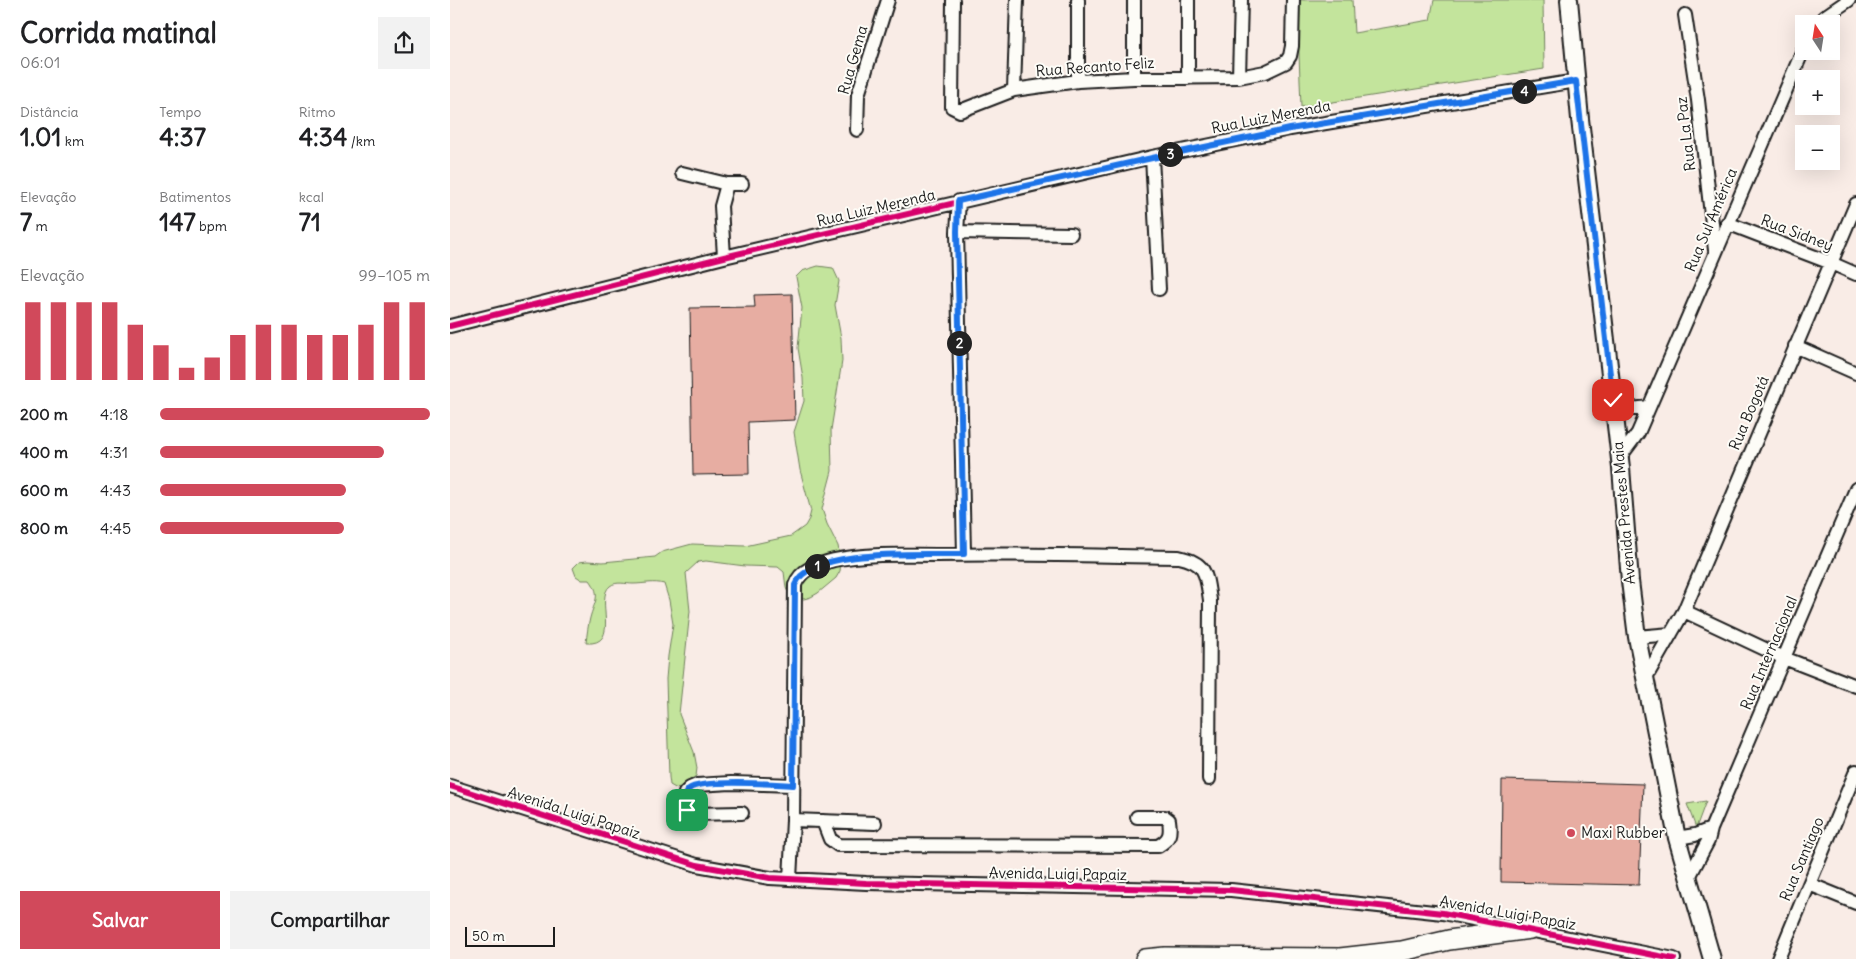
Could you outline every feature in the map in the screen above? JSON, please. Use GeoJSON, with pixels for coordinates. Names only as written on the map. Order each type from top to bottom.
{"type":"FeatureCollection","features":[{"type":"Feature","properties":{"kind":"highway"},"geometry":{"type":"LineString","coordinates":[[1145,959],[1340,958],[1368,956],[1402,951],[1449,940],[1530,929]]}},
{"type":"Feature","properties":{"kind":"main road","name":"Avenida Prestes Maia"},"geometry":{"type":"LineString","coordinates":[[1569,0],[1576,81],[1620,457],[1630,581],[1637,636],[1676,838],[1712,959]]}},
{"type":"Feature","properties":{"kind":"street","name":"Rua Gema"},"geometry":{"type":"LineString","coordinates":[[857,130],[858,95],[888,0]]}},
{"type":"Feature","properties":{"kind":"street","name":"Rua Recanto Feliz"},"geometry":{"type":"LineString","coordinates":[[952,0],[952,107],[964,110],[1014,90],[1078,81],[1134,78],[1239,77],[1265,72],[1286,62],[1292,46],[1293,0]]}},
{"type":"Feature","properties":{"kind":"street"},"geometry":{"type":"LineString","coordinates":[[1014,90],[1018,0]]}},
{"type":"Feature","properties":{"kind":"street"},"geometry":{"type":"LineString","coordinates":[[1078,0],[1078,81]]}},
{"type":"Feature","properties":{"kind":"street"},"geometry":{"type":"LineString","coordinates":[[1134,0],[1134,78]]}},
{"type":"Feature","properties":{"kind":"street"},"geometry":{"type":"LineString","coordinates":[[1188,0],[1188,78]]}},
{"type":"Feature","properties":{"kind":"street"},"geometry":{"type":"LineString","coordinates":[[1239,77],[1240,0]]}},
{"type":"Feature","properties":{"kind":"street"},"geometry":{"type":"LineString","coordinates":[[1827,15],[1849,0]]}},
{"type":"Feature","properties":{"kind":"street","name":"Rua La Paz"},"geometry":{"type":"LineString","coordinates":[[1685,14],[1698,100],[1715,250]]}},
{"type":"Feature","properties":{"kind":"street","name":"Rua Sul América"},"geometry":{"type":"LineString","coordinates":[[1620,457],[1638,433],[1715,250],[1799,60]]}},
{"type":"Feature","properties":{"kind":"street","name":"Rua Luiz Merenda"},"geometry":{"type":"LineString","coordinates":[[450,326],[958,201],[1152,158],[1290,129],[1576,81]]}},
{"type":"Feature","properties":{"kind":"street"},"geometry":{"type":"LineString","coordinates":[[1152,158],[1159,289]]}},
{"type":"Feature","properties":{"kind":"street"},"geometry":{"type":"LineString","coordinates":[[682,173],[727,184],[742,184]]}},
{"type":"Feature","properties":{"kind":"street"},"geometry":{"type":"LineString","coordinates":[[724,258],[721,206],[727,184]]}},
{"type":"Feature","properties":{"kind":"street"},"geometry":{"type":"LineString","coordinates":[[958,201],[957,232],[964,554]]}},
{"type":"Feature","properties":{"kind":"street","name":"Rua Bogotá"},"geometry":{"type":"LineString","coordinates":[[1645,679],[1684,611],[1856,204]]}},
{"type":"Feature","properties":{"kind":"street","name":"Rua Sidney"},"geometry":{"type":"LineString","coordinates":[[1727,223],[1856,274]]}},
{"type":"Feature","properties":{"kind":"street"},"geometry":{"type":"LineString","coordinates":[[957,232],[1071,234]]}},
{"type":"Feature","properties":{"kind":"street"},"geometry":{"type":"LineString","coordinates":[[1795,346],[1856,373]]}},
{"type":"Feature","properties":{"kind":"street"},"geometry":{"type":"LineString","coordinates":[[1614,408],[1623,410],[1649,407]]}},
{"type":"Feature","properties":{"kind":"street","name":"Rua Internacional"},"geometry":{"type":"LineString","coordinates":[[1688,879],[1708,841],[1711,829],[1856,489]]}},
{"type":"Feature","properties":{"kind":"street"},"geometry":{"type":"LineString","coordinates":[[790,879],[793,820],[795,585],[798,577],[807,569],[823,563],[859,556],[964,554],[1179,556],[1192,560],[1201,567],[1206,577],[1210,600],[1209,779]]}},
{"type":"Feature","properties":{"kind":"street"},"geometry":{"type":"LineString","coordinates":[[1684,611],[1784,658],[1856,686]]}},
{"type":"Feature","properties":{"kind":"street"},"geometry":{"type":"LineString","coordinates":[[1637,636],[1671,634]]}},
{"type":"Feature","properties":{"kind":"street","name":"Rua Santiago"},"geometry":{"type":"LineString","coordinates":[[1778,959],[1856,772]]}},
{"type":"Feature","properties":{"kind":"street"},"geometry":{"type":"LineString","coordinates":[[742,813],[691,814],[687,810],[684,800],[686,793],[690,788],[697,785],[730,783],[793,785]]}},
{"type":"Feature","properties":{"kind":"street","name":"Avenida Luigi Papaiz"},"geometry":{"type":"LineString","coordinates":[[450,786],[697,865],[770,878],[885,884],[1231,890],[1443,913],[1674,959]]}},
{"type":"Feature","properties":{"kind":"street"},"geometry":{"type":"LineString","coordinates":[[822,821],[830,839],[838,845],[1158,846],[1167,841],[1170,831],[1169,820],[1165,817],[1137,818]]}},
{"type":"Feature","properties":{"kind":"street"},"geometry":{"type":"LineString","coordinates":[[793,820],[875,823]]}},
{"type":"Feature","properties":{"kind":"street"},"geometry":{"type":"LineString","coordinates":[[1676,838],[1695,835],[1711,829]]}},
{"type":"Feature","properties":{"kind":"street"},"geometry":{"type":"LineString","coordinates":[[1809,884],[1856,904]]}},
{"type":"Feature","properties":{"kind":"green space"},"geometry":{"type":"Polygon","coordinates":[[[1297,0],[1352,0],[1354,33],[1430,20],[1434,0],[1543,0],[1544,69],[1301,107],[1297,0]]]}},
{"type":"Feature","properties":{"kind":"green space"},"geometry":{"type":"Polygon","coordinates":[[[818,266],[833,268],[839,281],[835,305],[841,338],[842,361],[831,430],[832,471],[822,509],[838,546],[841,562],[840,571],[836,578],[818,593],[804,599],[789,595],[784,572],[778,567],[745,566],[706,561],[698,562],[686,573],[690,611],[679,714],[694,752],[697,768],[696,776],[677,789],[670,785],[669,777],[666,679],[673,624],[664,584],[612,584],[606,592],[606,620],[603,637],[597,642],[586,643],[589,621],[596,599],[596,590],[590,580],[582,580],[576,576],[573,568],[579,562],[603,562],[655,557],[662,552],[692,544],[745,546],[791,536],[805,526],[811,511],[800,470],[794,432],[804,401],[803,378],[798,348],[802,308],[796,277],[802,271],[818,266]]]}},
{"type":"Feature","properties":{"kind":"green space"},"geometry":{"type":"Polygon","coordinates":[[[1706,801],[1696,828],[1687,804],[1706,801]]]}},
{"type":"Feature","properties":{"kind":"building"},"geometry":{"type":"Polygon","coordinates":[[[792,294],[795,420],[748,422],[749,474],[693,475],[690,308],[755,307],[754,295],[792,294]]]}},
{"type":"Feature","properties":{"kind":"building","name":"Maxi Rubber"},"geometry":{"type":"Polygon","coordinates":[[[1502,780],[1643,784],[1639,885],[1501,882],[1502,780]]]}},
{"type":"Feature","properties":{"kind":"cycle path"},"geometry":{"type":"LineString","coordinates":[[450,326],[724,257],[1152,157],[1290,129],[1576,81]]}},
{"type":"Feature","properties":{"kind":"cycle path"},"geometry":{"type":"LineString","coordinates":[[450,786],[697,865],[770,878],[866,883],[1231,890],[1443,913],[1674,959]]}},
{"type":"Feature","properties":{"kind":"place","name":"Maxi Rubber"},"geometry":{"type":"Point","coordinates":[1571,833]}},
{"type":"Feature","properties":{"kind":"route"},"geometry":{"type":"LineString","coordinates":[[687,810],[684,800],[686,793],[690,788],[697,785],[730,783],[793,785],[795,585],[798,577],[807,569],[823,563],[859,556],[964,554],[957,232],[958,201],[1290,129],[1576,81],[1613,400]]}}]}
